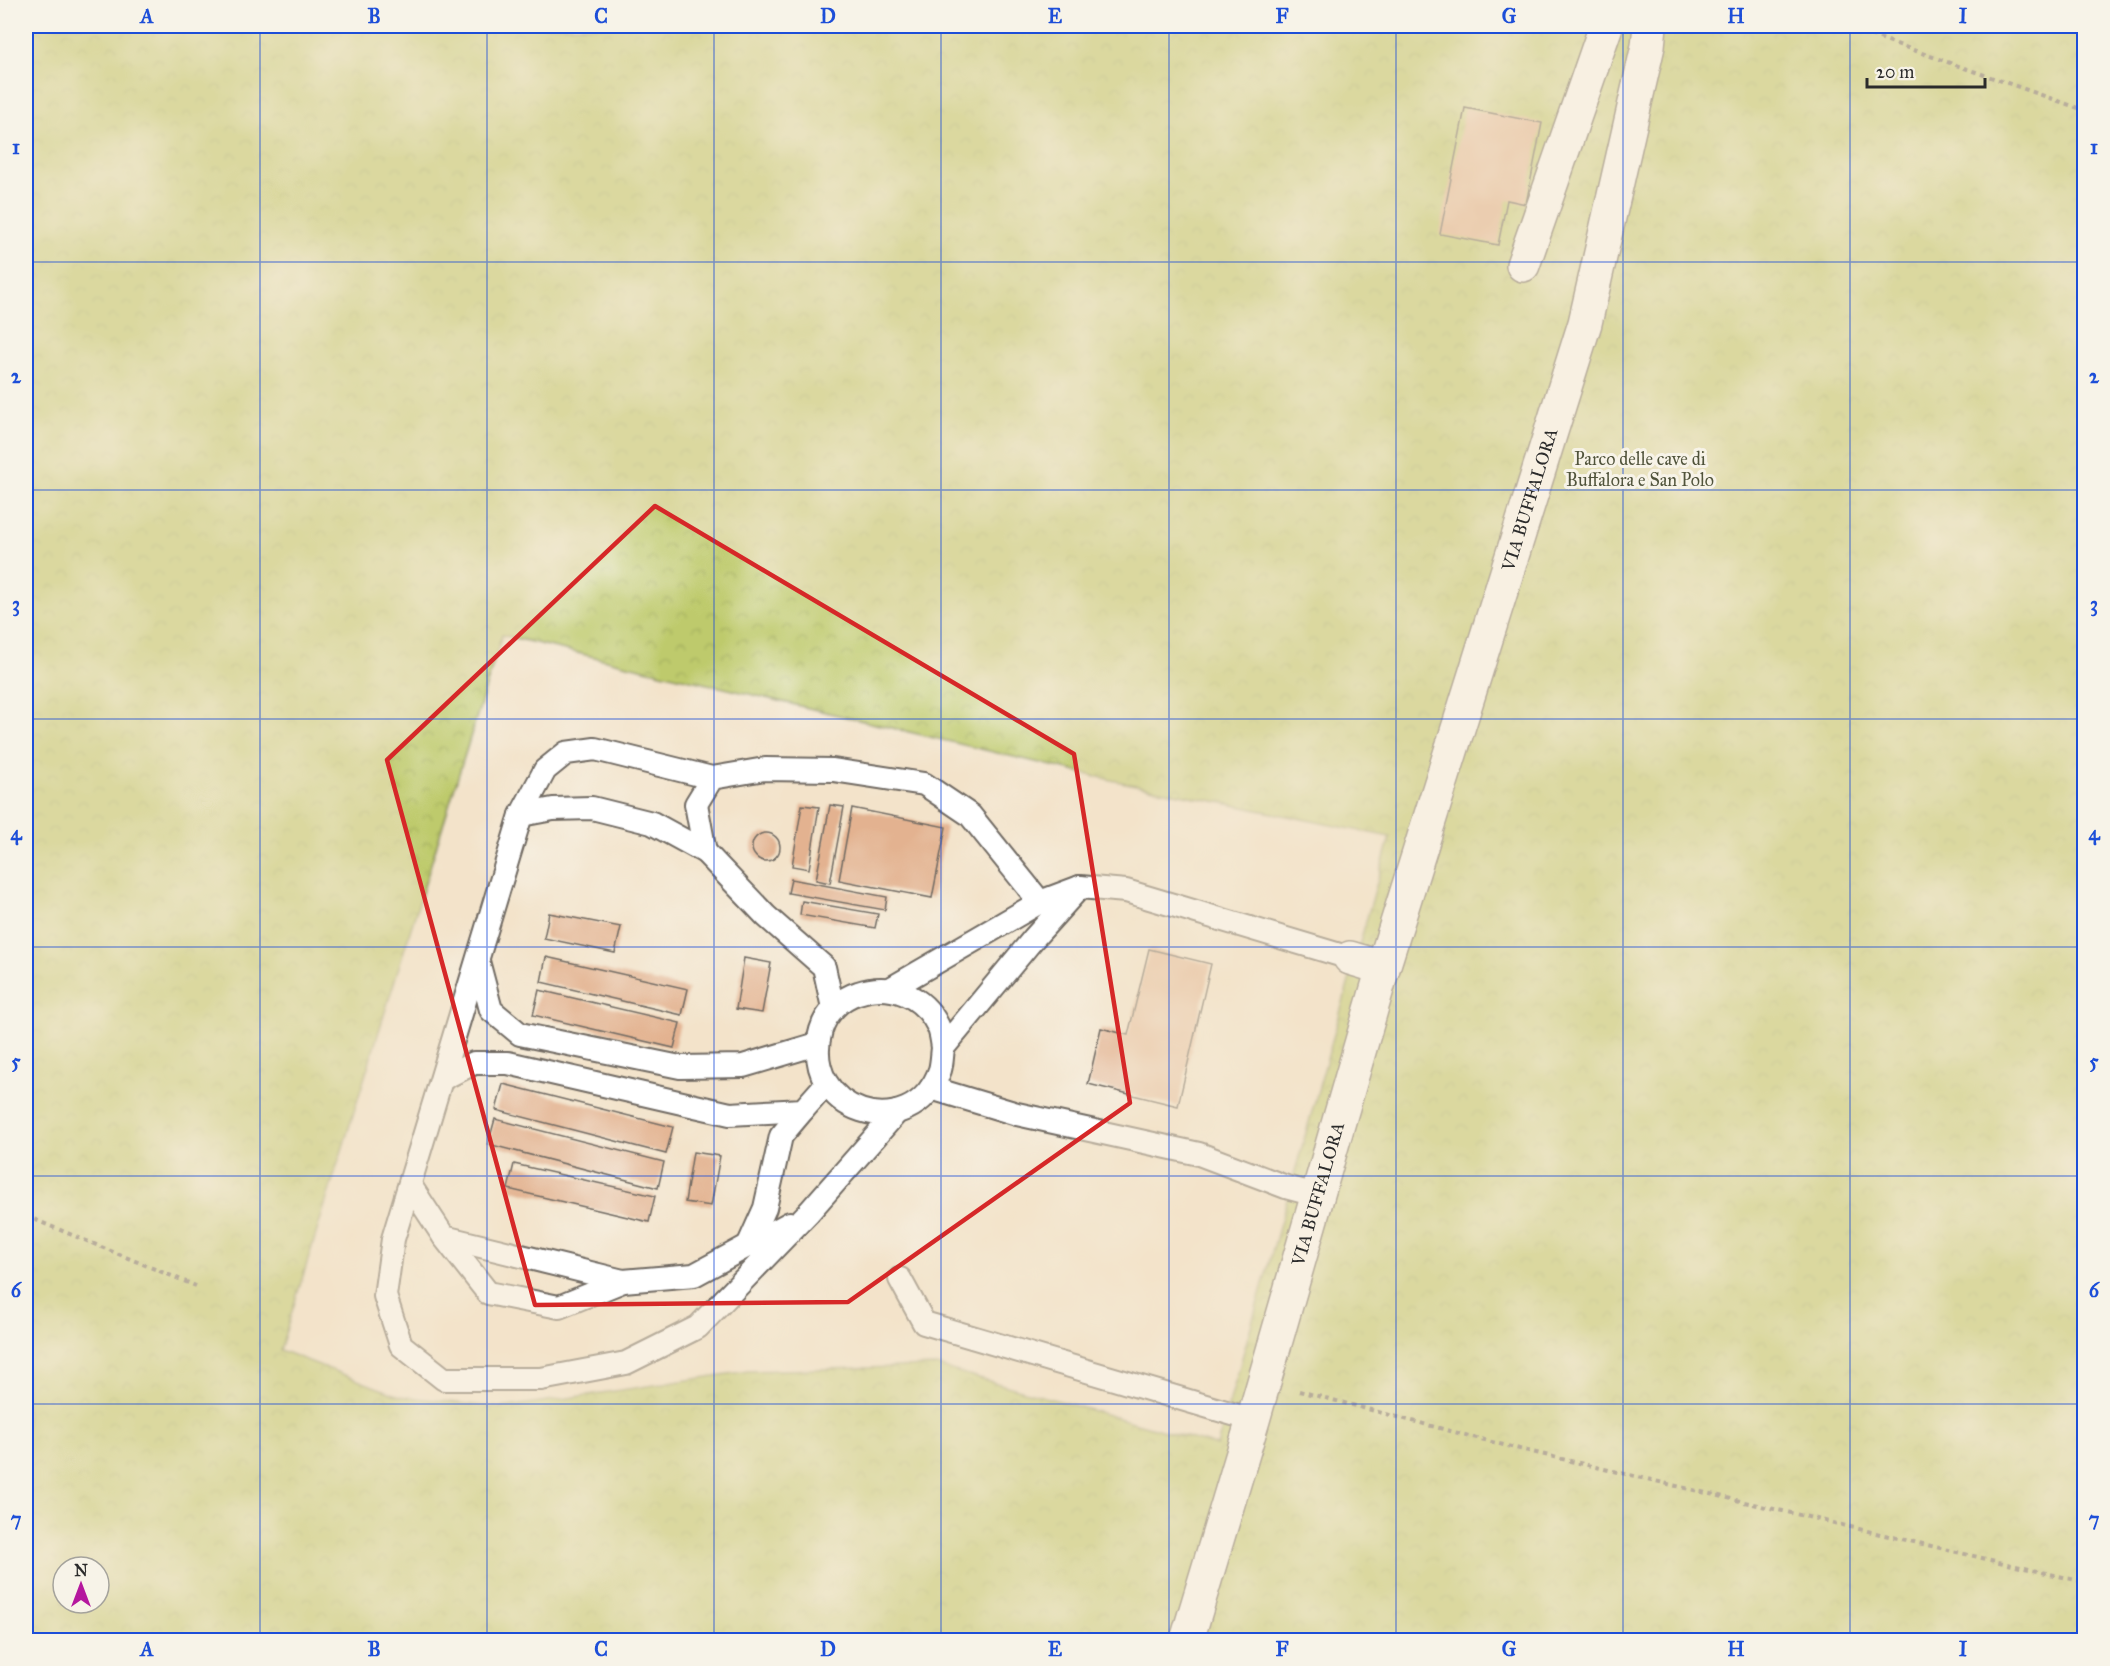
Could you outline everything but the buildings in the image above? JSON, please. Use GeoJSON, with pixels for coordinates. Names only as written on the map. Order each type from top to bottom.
{"type":"FeatureCollection","features":[{"type":"Feature","properties":{"kind":"street"},"geometry":{"type":"LineString","coordinates":[[1522,265],[1606,26]]}},
{"type":"Feature","properties":{"kind":"street","name":"VIA BUFFALORA"},"geometry":{"type":"LineString","coordinates":[[1187,1641],[1383,968],[1585,323],[1648,46],[1650,26]]}},
{"type":"Feature","properties":{"kind":"street"},"geometry":{"type":"LineString","coordinates":[[1350,958],[1383,968]]}},
{"type":"Feature","properties":{"kind":"lane"},"geometry":{"type":"LineString","coordinates":[[897,1112],[809,1212],[698,1327],[626,1364],[541,1379],[444,1379],[401,1345],[386,1296],[393,1239],[521,815],[545,770],[566,753],[595,749],[712,778],[765,768],[833,770],[924,784],[970,815],[1040,902]]}},
{"type":"Feature","properties":{"kind":"lane"},"geometry":{"type":"LineString","coordinates":[[705,852],[696,804],[712,778]]}},
{"type":"Feature","properties":{"kind":"lane"},"geometry":{"type":"LineString","coordinates":[[521,815],[553,809],[592,808],[652,823],[705,852],[766,916],[824,967],[833,1008]]}},
{"type":"Feature","properties":{"kind":"lane"},"geometry":{"type":"LineString","coordinates":[[943,1047],[1080,887]]}},
{"type":"Feature","properties":{"kind":"lane"},"geometry":{"type":"LineString","coordinates":[[891,989],[1040,902],[1080,887],[1126,891],[1350,958]]}},
{"type":"Feature","properties":{"kind":"lane"},"geometry":{"type":"LineString","coordinates":[[478,960],[491,1010],[520,1034],[680,1067],[742,1066],[817,1044]]}},
{"type":"Feature","properties":{"kind":"lane"},"geometry":{"type":"LineString","coordinates":[[869,989],[891,989],[910,995],[927,1009],[939,1027],[943,1047],[940,1069],[931,1088],[916,1103],[897,1112],[877,1114],[857,1110],[839,1100],[826,1084],[818,1065],[817,1044],[822,1024],[833,1008],[850,995],[869,989]]}},
{"type":"Feature","properties":{"kind":"lane"},"geometry":{"type":"LineString","coordinates":[[442,1078],[474,1063],[508,1063],[730,1114],[803,1110]]}},
{"type":"Feature","properties":{"kind":"lane"},"geometry":{"type":"LineString","coordinates":[[748,1246],[765,1208],[781,1136],[826,1084]]}},
{"type":"Feature","properties":{"kind":"lane"},"geometry":{"type":"LineString","coordinates":[[931,1088],[1017,1114],[1199,1154],[1286,1187],[1316,1195]]}},
{"type":"Feature","properties":{"kind":"lane"},"geometry":{"type":"LineString","coordinates":[[410,1185],[444,1237],[488,1293],[559,1307],[623,1281],[694,1275],[809,1212]]}},
{"type":"Feature","properties":{"kind":"lane"},"geometry":{"type":"LineString","coordinates":[[444,1237],[623,1281]]}},
{"type":"Feature","properties":{"kind":"lane"},"geometry":{"type":"LineString","coordinates":[[900,1279],[924,1323],[1253,1419]]}},
{"type":"Feature","properties":{"kind":"path"},"geometry":{"type":"LineString","coordinates":[[1845,26],[2085,110]]}},
{"type":"Feature","properties":{"kind":"path"},"geometry":{"type":"LineString","coordinates":[[26,1216],[196,1286]]}},
{"type":"Feature","properties":{"kind":"path"},"geometry":{"type":"LineString","coordinates":[[1263,1382],[1510,1447],[2085,1582]]}},
{"type":"Feature","properties":{"kind":"highlighted area"},"geometry":{"type":"Polygon","coordinates":[[[655,506],[1074,754],[1130,1103],[848,1302],[535,1305],[387,760],[655,506]]]}},
{"type":"Feature","properties":{"kind":"green space","name":"Parco delle cave di Buffalora e San Polo"},"geometry":{"type":"Polygon","coordinates":[[[26,26],[2084,26],[2084,1640],[26,1640],[26,26]],[[502,635],[280,1350],[399,1396],[501,1408],[748,1371],[937,1366],[1217,1446],[1390,837],[1111,780],[502,635]]]}}]}
